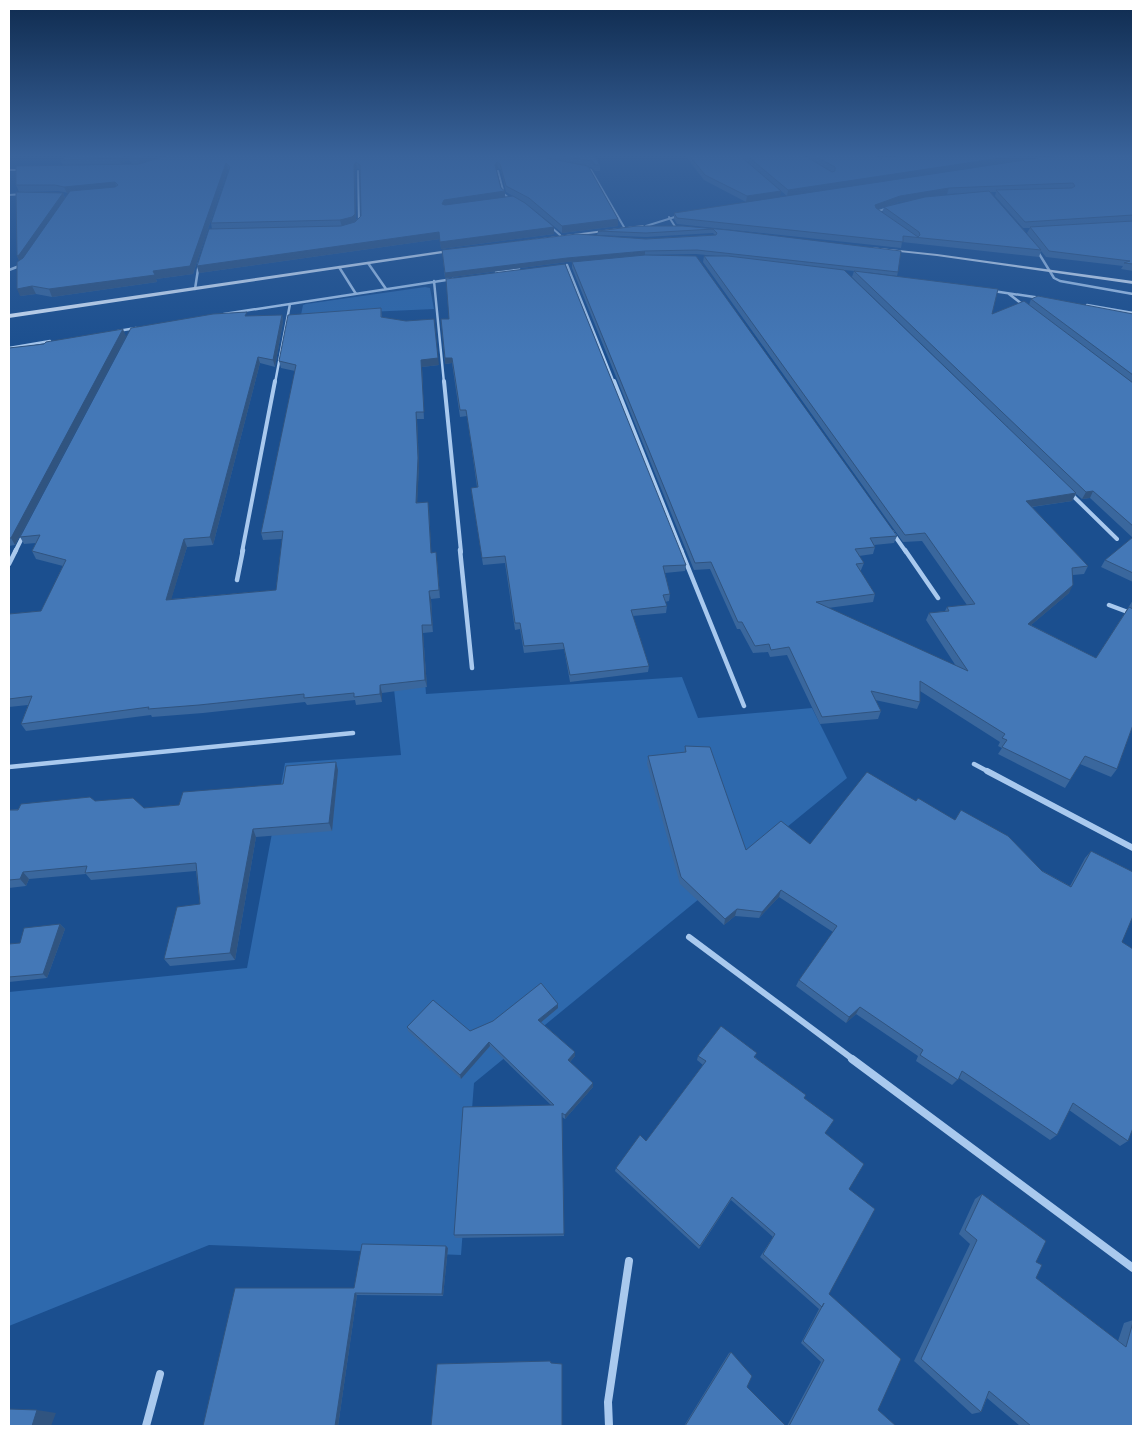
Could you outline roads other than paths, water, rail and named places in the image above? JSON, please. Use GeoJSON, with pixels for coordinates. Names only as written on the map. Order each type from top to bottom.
{"type":"FeatureCollection","features":[{"type":"Feature","properties":{"kind":"main road"},"geometry":{"type":"LineString","coordinates":[[495,244],[624,227],[664,227]]}},
{"type":"Feature","properties":{"kind":"main road"},"geometry":{"type":"LineString","coordinates":[[614,236],[611,233],[615,228]]}},
{"type":"Feature","properties":{"kind":"main road"},"geometry":{"type":"LineString","coordinates":[[670,228],[683,231]]}},
{"type":"Feature","properties":{"kind":"main road"},"geometry":{"type":"LineString","coordinates":[[560,235],[598,238]]}},
{"type":"Feature","properties":{"kind":"main road"},"geometry":{"type":"LineString","coordinates":[[868,247],[1133,283]]}},
{"type":"Feature","properties":{"kind":"main road"},"geometry":{"type":"LineString","coordinates":[[9,316],[458,249]]}},
{"type":"Feature","properties":{"kind":"street"},"geometry":{"type":"LineString","coordinates":[[355,226],[359,221]]}},
{"type":"Feature","properties":{"kind":"street"},"geometry":{"type":"LineString","coordinates":[[621,221],[624,227]]}},
{"type":"Feature","properties":{"kind":"street"},"geometry":{"type":"LineString","coordinates":[[646,226],[659,221]]}},
{"type":"Feature","properties":{"kind":"street"},"geometry":{"type":"LineString","coordinates":[[672,221],[676,228]]}},
{"type":"Feature","properties":{"kind":"street"},"geometry":{"type":"LineString","coordinates":[[547,224],[560,235]]}},
{"type":"Feature","properties":{"kind":"street"},"geometry":{"type":"LineString","coordinates":[[1031,243],[1043,256],[1048,270],[1054,278],[1060,281],[1133,294]]}},
{"type":"Feature","properties":{"kind":"street"},"geometry":{"type":"LineString","coordinates":[[195,289],[196,272],[202,257]]}},
{"type":"Feature","properties":{"kind":"street"},"geometry":{"type":"LineString","coordinates":[[9,270],[24,264],[25,261]]}},
{"type":"Feature","properties":{"kind":"street"},"geometry":{"type":"LineString","coordinates":[[368,262],[386,289]]}},
{"type":"Feature","properties":{"kind":"street"},"geometry":{"type":"LineString","coordinates":[[576,264],[566,265],[744,706]]}},
{"type":"Feature","properties":{"kind":"street"},"geometry":{"type":"LineString","coordinates":[[339,266],[356,294]]}},
{"type":"Feature","properties":{"kind":"street"},"geometry":{"type":"LineString","coordinates":[[490,273],[528,268]]}},
{"type":"Feature","properties":{"kind":"street"},"geometry":{"type":"LineString","coordinates":[[221,314],[461,277]]}},
{"type":"Feature","properties":{"kind":"street"},"geometry":{"type":"LineString","coordinates":[[434,282],[472,668]]}},
{"type":"Feature","properties":{"kind":"street"},"geometry":{"type":"LineString","coordinates":[[992,291],[1046,299]]}},
{"type":"Feature","properties":{"kind":"street"},"geometry":{"type":"LineString","coordinates":[[1009,293],[1032,311]]}},
{"type":"Feature","properties":{"kind":"street"},"geometry":{"type":"LineString","coordinates":[[237,580],[290,304]]}},
{"type":"Feature","properties":{"kind":"street"},"geometry":{"type":"LineString","coordinates":[[1084,305],[1133,313]]}},
{"type":"Feature","properties":{"kind":"street"},"geometry":{"type":"LineString","coordinates":[[114,331],[143,327]]}},
{"type":"Feature","properties":{"kind":"street"},"geometry":{"type":"LineString","coordinates":[[128,337],[133,328]]}},
{"type":"Feature","properties":{"kind":"street"},"geometry":{"type":"LineString","coordinates":[[9,348],[56,340]]}},
{"type":"Feature","properties":{"kind":"street"},"geometry":{"type":"LineString","coordinates":[[1068,491],[1117,539]]}},
{"type":"Feature","properties":{"kind":"street"},"geometry":{"type":"LineString","coordinates":[[886,525],[938,598]]}},
{"type":"Feature","properties":{"kind":"street"},"geometry":{"type":"LineString","coordinates":[[9,564],[27,529]]}},
{"type":"Feature","properties":{"kind":"street"},"geometry":{"type":"LineString","coordinates":[[1109,605],[1133,614]]}},
{"type":"Feature","properties":{"kind":"street"},"geometry":{"type":"LineString","coordinates":[[9,767],[353,733]]}},
{"type":"Feature","properties":{"kind":"street"},"geometry":{"type":"LineString","coordinates":[[974,764],[1133,848]]}},
{"type":"Feature","properties":{"kind":"street"},"geometry":{"type":"LineString","coordinates":[[689,937],[1133,1268]]}},
{"type":"Feature","properties":{"kind":"street"},"geometry":{"type":"LineString","coordinates":[[610,1426],[608,1402],[629,1261]]}},
{"type":"Feature","properties":{"kind":"street"},"geometry":{"type":"LineString","coordinates":[[146,1426],[160,1374]]}}]}
